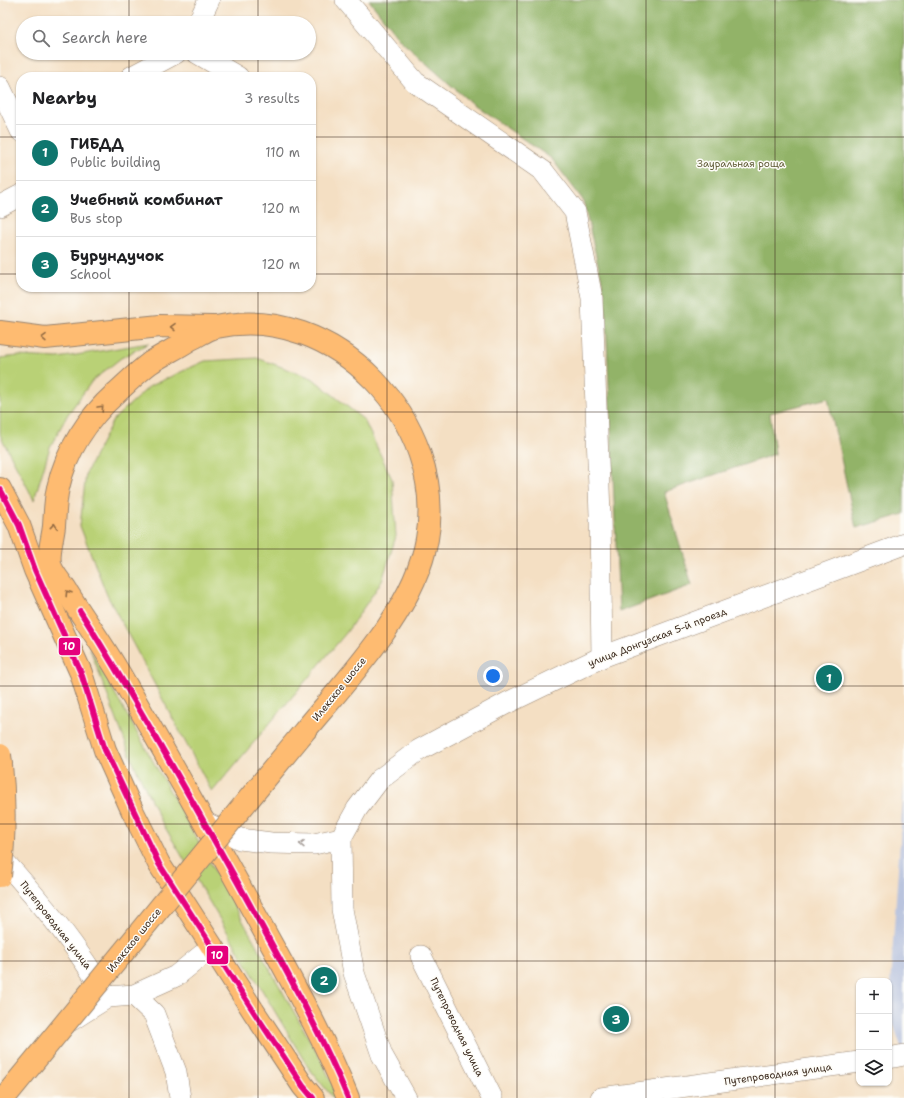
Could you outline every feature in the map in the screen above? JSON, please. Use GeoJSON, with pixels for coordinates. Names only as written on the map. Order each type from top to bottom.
{"type":"FeatureCollection","features":[{"type":"Feature","properties":{"kind":"main road","name":"Илекское шоссе"},"geometry":{"type":"LineString","coordinates":[[0,332],[44,338],[160,326],[212,327],[241,324],[273,325],[305,333],[337,349],[370,375],[391,398],[408,426],[420,453],[426,478],[429,507],[428,537],[421,564],[406,600],[365,658],[4,1098]]}},
{"type":"Feature","properties":{"kind":"main road"},"geometry":{"type":"LineString","coordinates":[[50,565],[58,488],[69,454],[88,422],[112,397],[151,363],[212,327]]}},
{"type":"Feature","properties":{"kind":"main road"},"geometry":{"type":"LineString","coordinates":[[0,489],[19,525],[35,570],[81,673],[105,750],[133,812],[159,864],[303,1086],[313,1098]]}},
{"type":"Feature","properties":{"kind":"main road"},"geometry":{"type":"LineString","coordinates":[[19,525],[50,565],[119,673],[204,822],[293,984],[337,1072],[348,1098]]}},
{"type":"Feature","properties":{"kind":"main road"},"geometry":{"type":"LineString","coordinates":[[0,755],[3,782],[4,840],[0,876]]}},
{"type":"Feature","properties":{"kind":"street"},"geometry":{"type":"LineString","coordinates":[[201,16],[209,0]]}},
{"type":"Feature","properties":{"kind":"street"},"geometry":{"type":"LineString","coordinates":[[346,0],[414,82],[543,171],[575,212],[592,298],[600,515],[602,657]]}},
{"type":"Feature","properties":{"kind":"street"},"geometry":{"type":"LineString","coordinates":[[140,72],[163,60]]}},
{"type":"Feature","properties":{"kind":"street"},"geometry":{"type":"LineString","coordinates":[[208,60],[229,72]]}},
{"type":"Feature","properties":{"kind":"street"},"geometry":{"type":"LineString","coordinates":[[0,87],[16,121]]}},
{"type":"Feature","properties":{"kind":"street"},"geometry":{"type":"LineString","coordinates":[[0,206],[16,198]]}},
{"type":"Feature","properties":{"kind":"street","name":"улица Донгузская 5-й проезд"},"geometry":{"type":"LineString","coordinates":[[340,838],[357,809],[379,780],[419,750],[507,703],[602,657],[904,544]]}},
{"type":"Feature","properties":{"kind":"street"},"geometry":{"type":"LineString","coordinates":[[204,822],[240,839],[271,843],[314,844],[340,838],[342,909],[354,973],[382,1055],[406,1098]]}},
{"type":"Feature","properties":{"kind":"street","name":"Путепроводная улица"},"geometry":{"type":"LineString","coordinates":[[0,857],[30,889],[71,941],[108,997]]}},
{"type":"Feature","properties":{"kind":"street"},"geometry":{"type":"LineString","coordinates":[[0,1092],[50,1034],[108,997],[134,996],[176,976],[212,947]]}},
{"type":"Feature","properties":{"kind":"street","name":"Путепроводная улица"},"geometry":{"type":"LineString","coordinates":[[421,956],[492,1098]]}},
{"type":"Feature","properties":{"kind":"street"},"geometry":{"type":"LineString","coordinates":[[134,996],[154,1014],[176,1072],[180,1098]]}},
{"type":"Feature","properties":{"kind":"street"},"geometry":{"type":"LineString","coordinates":[[892,1058],[904,1056]]}},
{"type":"Feature","properties":{"kind":"street","name":"Путепроводная улица"},"geometry":{"type":"LineString","coordinates":[[602,1098],[665,1094],[856,1062]]}},
{"type":"Feature","properties":{"kind":"shaded area"},"geometry":{"type":"Polygon","coordinates":[[[904,782],[904,1056],[892,1020],[892,978],[891,978],[904,782]]]}},
{"type":"Feature","properties":{"kind":"green space","name":"Зауральная роща"},"geometry":{"type":"Polygon","coordinates":[[[369,0],[904,0],[904,514],[856,528],[828,398],[770,413],[775,454],[664,492],[692,585],[619,612],[605,294],[583,200],[552,159],[471,103],[400,40],[369,0]]]}},
{"type":"Feature","properties":{"kind":"green space"},"geometry":{"type":"Polygon","coordinates":[[[149,343],[121,358],[92,381],[68,414],[50,447],[34,500],[0,435],[0,358],[18,356],[58,358],[149,343]]]}},
{"type":"Feature","properties":{"kind":"green space"},"geometry":{"type":"Polygon","coordinates":[[[257,358],[312,378],[364,420],[392,479],[396,536],[382,581],[346,633],[212,792],[107,595],[80,526],[86,473],[113,420],[150,386],[205,361],[257,358]]]}},
{"type":"Feature","properties":{"kind":"green space"},"geometry":{"type":"Polygon","coordinates":[[[90,649],[321,1060],[339,1098],[333,1098],[308,1067],[160,819],[132,760],[90,649]]]}},
{"type":"Feature","properties":{"kind":"transit line","name":"10"},"geometry":{"type":"LineString","coordinates":[[0,489],[19,525],[35,570],[81,673],[105,750],[159,864],[254,1012],[303,1086],[313,1098]]}},
{"type":"Feature","properties":{"kind":"transit line","name":"10"},"geometry":{"type":"LineString","coordinates":[[80,611],[121,678],[200,814],[296,989],[336,1070],[348,1098]]}},
{"type":"Feature","properties":{"kind":"place","name":"ГИБДД"},"geometry":{"type":"Point","coordinates":[829,678]}},
{"type":"Feature","properties":{"kind":"place","name":"Учебный комбинат"},"geometry":{"type":"Point","coordinates":[324,980]}},
{"type":"Feature","properties":{"kind":"place","name":"Бурундучок"},"geometry":{"type":"Point","coordinates":[616,1019]}}]}
